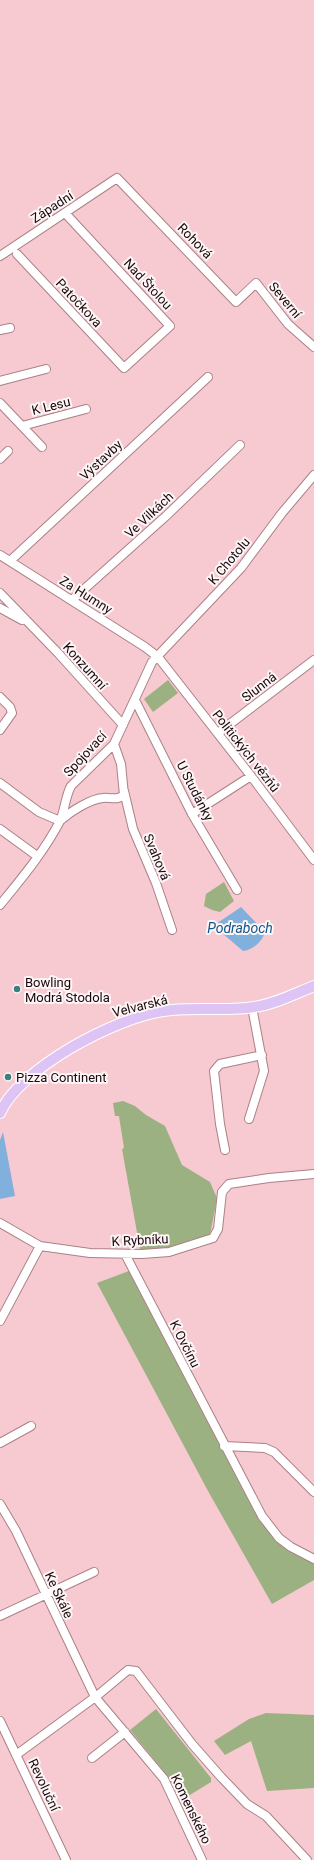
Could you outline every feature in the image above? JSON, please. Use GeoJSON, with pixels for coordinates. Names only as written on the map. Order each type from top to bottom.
{"type":"FeatureCollection","features":[{"type":"Feature","properties":{"kind":"main road","name":"Velvarská"},"geometry":{"type":"LineString","coordinates":[[1,1107],[20,1084],[36,1072],[66,1052],[114,1024],[163,1010],[252,1007],[269,1004],[314,986]]}},
{"type":"Feature","properties":{"kind":"street","name":"Západní"},"geometry":{"type":"LineString","coordinates":[[0,256],[118,178]]}},
{"type":"Feature","properties":{"kind":"street","name":"Rohová"},"geometry":{"type":"LineString","coordinates":[[118,178],[236,302],[256,283]]}},
{"type":"Feature","properties":{"kind":"street","name":"Nad Štolou"},"geometry":{"type":"LineString","coordinates":[[65,213],[170,326],[124,368]]}},
{"type":"Feature","properties":{"kind":"street","name":"Patočkova"},"geometry":{"type":"LineString","coordinates":[[17,254],[124,368]]}},
{"type":"Feature","properties":{"kind":"street","name":"Severní"},"geometry":{"type":"LineString","coordinates":[[256,283],[288,324],[314,347]]}},
{"type":"Feature","properties":{"kind":"street"},"geometry":{"type":"LineString","coordinates":[[0,330],[10,328]]}},
{"type":"Feature","properties":{"kind":"street"},"geometry":{"type":"LineString","coordinates":[[0,381],[46,370]]}},
{"type":"Feature","properties":{"kind":"street","name":"Výstavby"},"geometry":{"type":"LineString","coordinates":[[10,561],[208,377]]}},
{"type":"Feature","properties":{"kind":"street","name":"K Lesu"},"geometry":{"type":"LineString","coordinates":[[0,403],[42,447]]}},
{"type":"Feature","properties":{"kind":"street","name":"K Lesu"},"geometry":{"type":"LineString","coordinates":[[22,426],[86,409]]}},
{"type":"Feature","properties":{"kind":"street","name":"Ve Vilkách"},"geometry":{"type":"LineString","coordinates":[[72,600],[166,516],[240,445]]}},
{"type":"Feature","properties":{"kind":"street"},"geometry":{"type":"LineString","coordinates":[[0,459],[8,451]]}},
{"type":"Feature","properties":{"kind":"street","name":"K Chotolu"},"geometry":{"type":"LineString","coordinates":[[158,657],[241,568],[282,513],[314,475]]}},
{"type":"Feature","properties":{"kind":"street","name":"Za Humny"},"geometry":{"type":"LineString","coordinates":[[0,555],[145,647],[158,657]]}},
{"type":"Feature","properties":{"kind":"street","name":"Konzumní"},"geometry":{"type":"LineString","coordinates":[[0,593],[123,725]]}},
{"type":"Feature","properties":{"kind":"street","name":"Konzumní"},"geometry":{"type":"LineString","coordinates":[[0,608],[29,623]]}},
{"type":"Feature","properties":{"kind":"street","name":"Spojovací"},"geometry":{"type":"LineString","coordinates":[[0,905],[37,856],[60,821],[68,791],[71,786],[114,744],[148,670],[158,657]]}},
{"type":"Feature","properties":{"kind":"street","name":"Politických vězňů"},"geometry":{"type":"LineString","coordinates":[[158,657],[218,733],[314,860]]}},
{"type":"Feature","properties":{"kind":"street","name":"Slunná"},"geometry":{"type":"LineString","coordinates":[[218,733],[314,660]]}},
{"type":"Feature","properties":{"kind":"street"},"geometry":{"type":"LineString","coordinates":[[0,697],[10,707],[12,713],[0,730]]}},
{"type":"Feature","properties":{"kind":"street","name":"U Studánky"},"geometry":{"type":"LineString","coordinates":[[135,700],[192,814],[237,890]]}},
{"type":"Feature","properties":{"kind":"street","name":"Svahová"},"geometry":{"type":"LineString","coordinates":[[114,744],[121,764],[124,791],[133,829],[156,883],[172,930]]}},
{"type":"Feature","properties":{"kind":"street"},"geometry":{"type":"LineString","coordinates":[[192,814],[251,776]]}},
{"type":"Feature","properties":{"kind":"street"},"geometry":{"type":"LineString","coordinates":[[0,782],[39,812],[60,821],[69,812],[96,800],[104,798],[114,800],[121,798],[124,795],[124,791]]}},
{"type":"Feature","properties":{"kind":"street"},"geometry":{"type":"LineString","coordinates":[[0,829],[37,856]]}},
{"type":"Feature","properties":{"kind":"street"},"geometry":{"type":"LineString","coordinates":[[249,1119],[264,1071],[252,1007]]}},
{"type":"Feature","properties":{"kind":"street"},"geometry":{"type":"LineString","coordinates":[[225,1150],[220,1124],[214,1071],[220,1064],[262,1055]]}},
{"type":"Feature","properties":{"kind":"street","name":"K Rybníku"},"geometry":{"type":"LineString","coordinates":[[0,1224],[40,1246],[90,1253],[124,1254],[169,1252],[213,1238],[218,1229],[222,1192],[229,1184],[269,1178],[314,1174]]}},
{"type":"Feature","properties":{"kind":"street"},"geometry":{"type":"LineString","coordinates":[[0,1321],[40,1246]]}},
{"type":"Feature","properties":{"kind":"street","name":"K Ovčínu"},"geometry":{"type":"LineString","coordinates":[[124,1254],[262,1516],[279,1538],[291,1547],[314,1559]]}},
{"type":"Feature","properties":{"kind":"street"},"geometry":{"type":"LineString","coordinates":[[0,1443],[31,1426]]}},
{"type":"Feature","properties":{"kind":"street"},"geometry":{"type":"LineString","coordinates":[[224,1446],[265,1448],[274,1452],[314,1492]]}},
{"type":"Feature","properties":{"kind":"street","name":"Ke Skále"},"geometry":{"type":"LineString","coordinates":[[0,1504],[16,1531],[95,1697]]}},
{"type":"Feature","properties":{"kind":"street"},"geometry":{"type":"LineString","coordinates":[[0,1616],[94,1572]]}},
{"type":"Feature","properties":{"kind":"street"},"geometry":{"type":"LineString","coordinates":[[16,1755],[95,1697],[128,1670],[136,1671],[188,1739],[247,1804],[266,1816],[306,1859],[314,1854]]}},
{"type":"Feature","properties":{"kind":"street","name":"Komenského"},"geometry":{"type":"LineString","coordinates":[[95,1697],[164,1779],[202,1860]]}},
{"type":"Feature","properties":{"kind":"street","name":"Revoluční"},"geometry":{"type":"LineString","coordinates":[[0,1721],[66,1860]]}},
{"type":"Feature","properties":{"kind":"street"},"geometry":{"type":"LineString","coordinates":[[92,1758],[125,1732]]}},
{"type":"Feature","properties":{"kind":"green space"},"geometry":{"type":"Polygon","coordinates":[[[168,680],[178,693],[153,712],[144,699],[168,680]]]}},
{"type":"Feature","properties":{"kind":"green space"},"geometry":{"type":"Polygon","coordinates":[[[224,882],[234,901],[220,912],[204,906],[206,894],[224,882]]]}},
{"type":"Feature","properties":{"kind":"green space"},"geometry":{"type":"Polygon","coordinates":[[[123,1101],[135,1106],[146,1115],[165,1126],[182,1165],[210,1182],[217,1198],[210,1235],[168,1249],[140,1249],[122,1149],[124,1148],[119,1116],[115,1116],[113,1103],[123,1101]]]}},
{"type":"Feature","properties":{"kind":"green space"},"geometry":{"type":"Polygon","coordinates":[[[129,1271],[177,1360],[259,1520],[288,1551],[307,1557],[314,1562],[314,1580],[272,1604],[208,1491],[97,1283],[129,1271]]]}},
{"type":"Feature","properties":{"kind":"green space"},"geometry":{"type":"Polygon","coordinates":[[[156,1709],[211,1778],[211,1782],[185,1798],[182,1798],[175,1791],[167,1775],[130,1730],[156,1709]]]}},
{"type":"Feature","properties":{"kind":"green space"},"geometry":{"type":"Polygon","coordinates":[[[266,1713],[314,1715],[314,1788],[267,1791],[251,1741],[225,1755],[214,1741],[249,1719],[266,1713]]]}},
{"type":"Feature","properties":{"kind":"water","name":"Podraboch"},"geometry":{"type":"Polygon","coordinates":[[[241,907],[264,931],[263,937],[259,943],[246,951],[243,951],[215,927],[216,924],[241,907]]]}},
{"type":"Feature","properties":{"kind":"water"},"geometry":{"type":"Polygon","coordinates":[[[3,1132],[15,1196],[0,1199],[0,1140],[3,1132]]]}},
{"type":"Feature","properties":{"kind":"place","name":"Bowling Modrá Stodola"},"geometry":{"type":"Point","coordinates":[17,989]}},
{"type":"Feature","properties":{"kind":"place","name":"Pizza Continent"},"geometry":{"type":"Point","coordinates":[8,1077]}}]}
